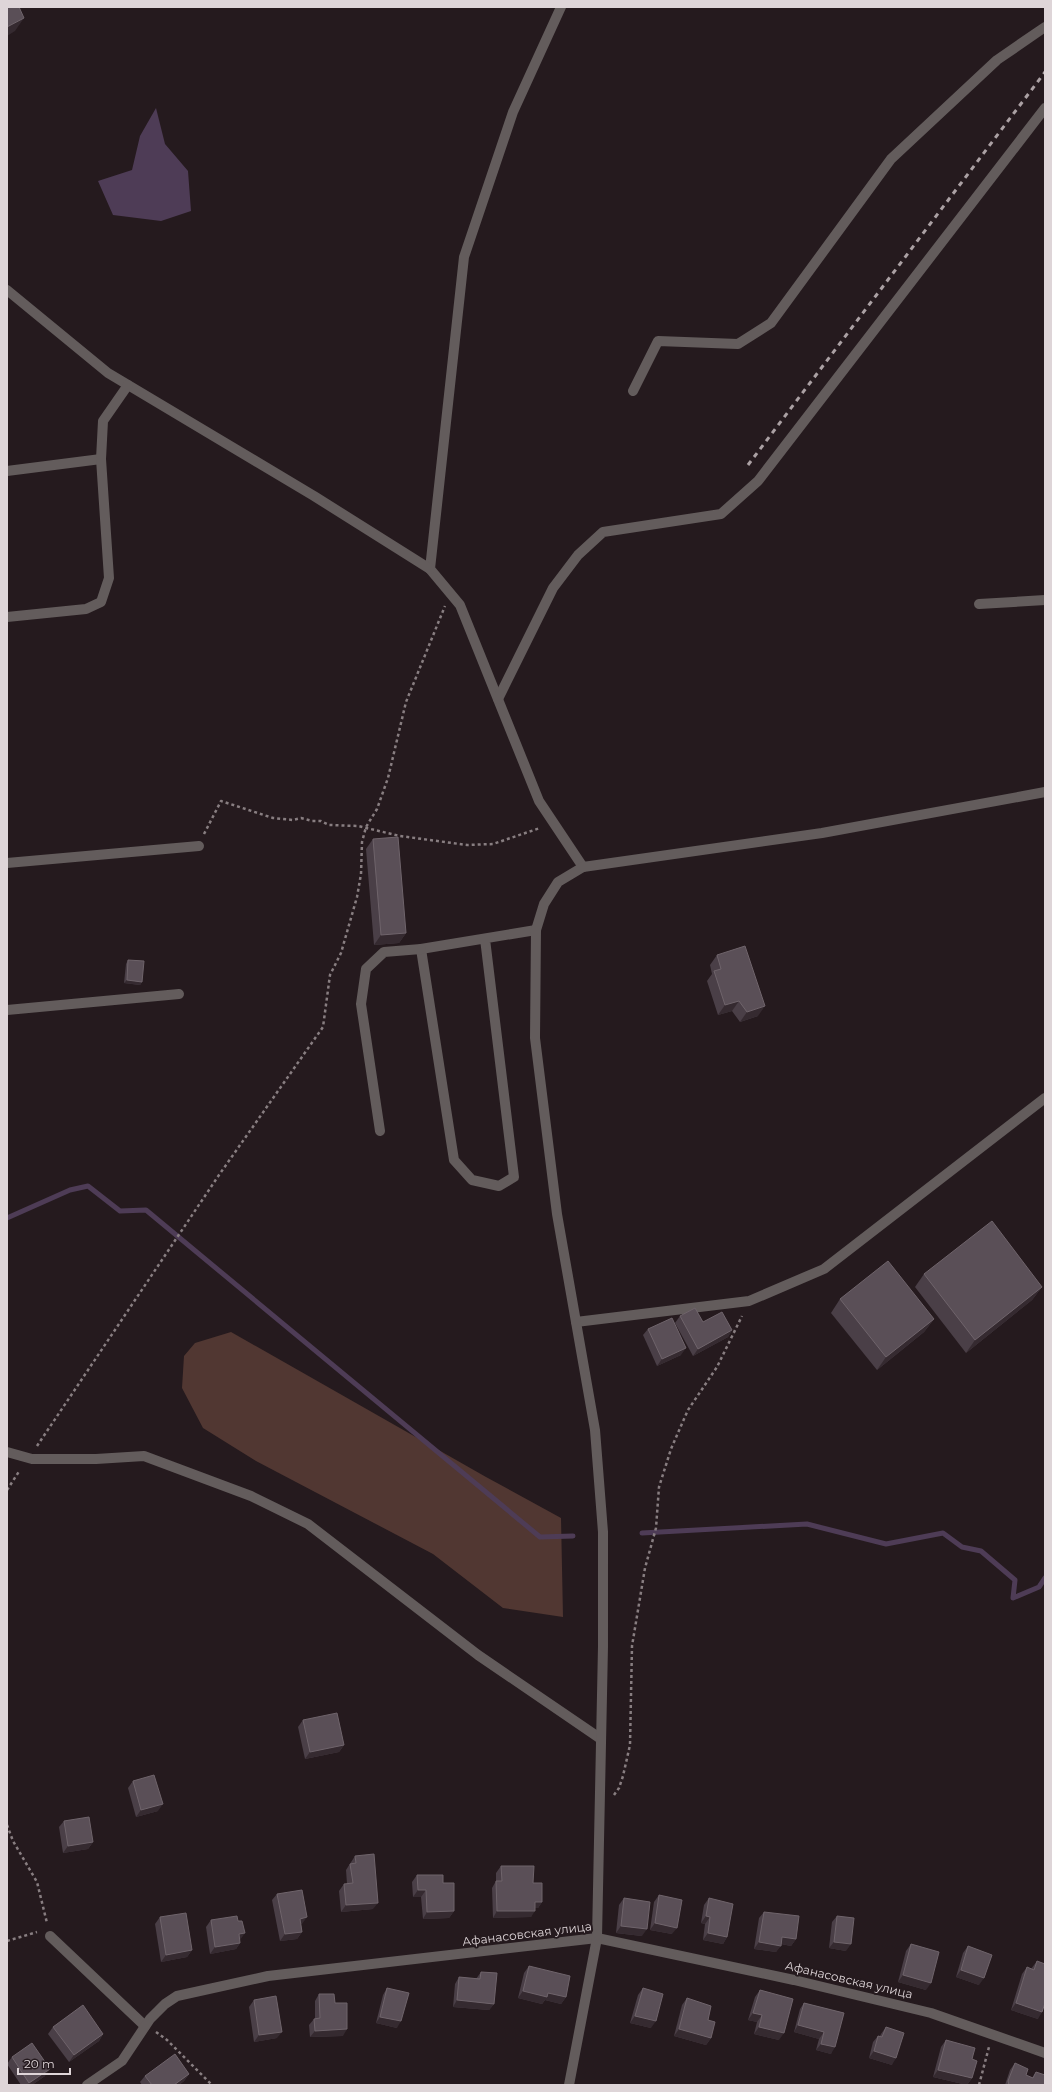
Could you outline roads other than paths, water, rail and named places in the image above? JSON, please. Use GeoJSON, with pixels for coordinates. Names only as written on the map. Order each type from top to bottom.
{"type":"FeatureCollection","features":[{"type":"Feature","properties":{"kind":"street"},"geometry":{"type":"LineString","coordinates":[[430,570],[464,257],[513,112],[561,7]]}},
{"type":"Feature","properties":{"kind":"street"},"geometry":{"type":"LineString","coordinates":[[633,391],[658,341],[738,344],[771,323],[891,159],[997,60],[1045,28]]}},
{"type":"Feature","properties":{"kind":"street"},"geometry":{"type":"LineString","coordinates":[[498,699],[553,588],[578,555],[603,532],[721,514],[758,481],[1045,108]]}},
{"type":"Feature","properties":{"kind":"street"},"geometry":{"type":"LineString","coordinates":[[7,290],[108,373],[314,496],[430,570],[460,605],[539,801],[583,867]]}},
{"type":"Feature","properties":{"kind":"street"},"geometry":{"type":"LineString","coordinates":[[7,617],[86,609],[101,602],[109,578],[101,459],[103,421],[128,385]]}},
{"type":"Feature","properties":{"kind":"street"},"geometry":{"type":"LineString","coordinates":[[7,471],[101,459]]}},
{"type":"Feature","properties":{"kind":"street"},"geometry":{"type":"LineString","coordinates":[[979,604],[1045,600]]}},
{"type":"Feature","properties":{"kind":"street"},"geometry":{"type":"LineString","coordinates":[[569,2085],[597,1938],[603,1532],[595,1430],[557,1214],[535,1038],[536,930],[544,904],[558,882],[583,867],[822,833],[1045,792]]}},
{"type":"Feature","properties":{"kind":"street"},"geometry":{"type":"LineString","coordinates":[[7,864],[199,846]]}},
{"type":"Feature","properties":{"kind":"street"},"geometry":{"type":"LineString","coordinates":[[380,1131],[361,1004],[366,969],[384,952],[422,949],[536,930]]}},
{"type":"Feature","properties":{"kind":"street"},"geometry":{"type":"LineString","coordinates":[[422,949],[454,1160],[472,1180],[499,1186],[514,1177],[485,939]]}},
{"type":"Feature","properties":{"kind":"street"},"geometry":{"type":"LineString","coordinates":[[7,1010],[179,994]]}},
{"type":"Feature","properties":{"kind":"street"},"geometry":{"type":"LineString","coordinates":[[576,1322],[749,1301],[824,1269],[1045,1098]]}},
{"type":"Feature","properties":{"kind":"street"},"geometry":{"type":"LineString","coordinates":[[7,1452],[29,1458],[96,1459],[144,1456],[251,1496],[308,1524],[478,1655],[601,1739]]}},
{"type":"Feature","properties":{"kind":"street"},"geometry":{"type":"LineString","coordinates":[[50,1936],[145,2026]]}},
{"type":"Feature","properties":{"kind":"street","name":"Афанасовская улица"},"geometry":{"type":"LineString","coordinates":[[86,2085],[122,2061],[145,2026],[165,2004],[177,1996],[268,1976],[597,1938],[794,1980],[931,2013],[1045,2053]]}},
{"type":"Feature","properties":{"kind":"waterway"},"geometry":{"type":"LineString","coordinates":[[7,1218],[70,1190],[88,1186],[120,1211],[146,1210],[540,1537],[573,1536]]}},
{"type":"Feature","properties":{"kind":"waterway"},"geometry":{"type":"LineString","coordinates":[[642,1533],[807,1524],[886,1544],[943,1533],[962,1547],[981,1551],[1015,1580],[1013,1598],[1039,1587],[1045,1578]]}},
{"type":"Feature","properties":{"kind":"railway"},"geometry":{"type":"LineString","coordinates":[[748,465],[1045,72]]}}]}
